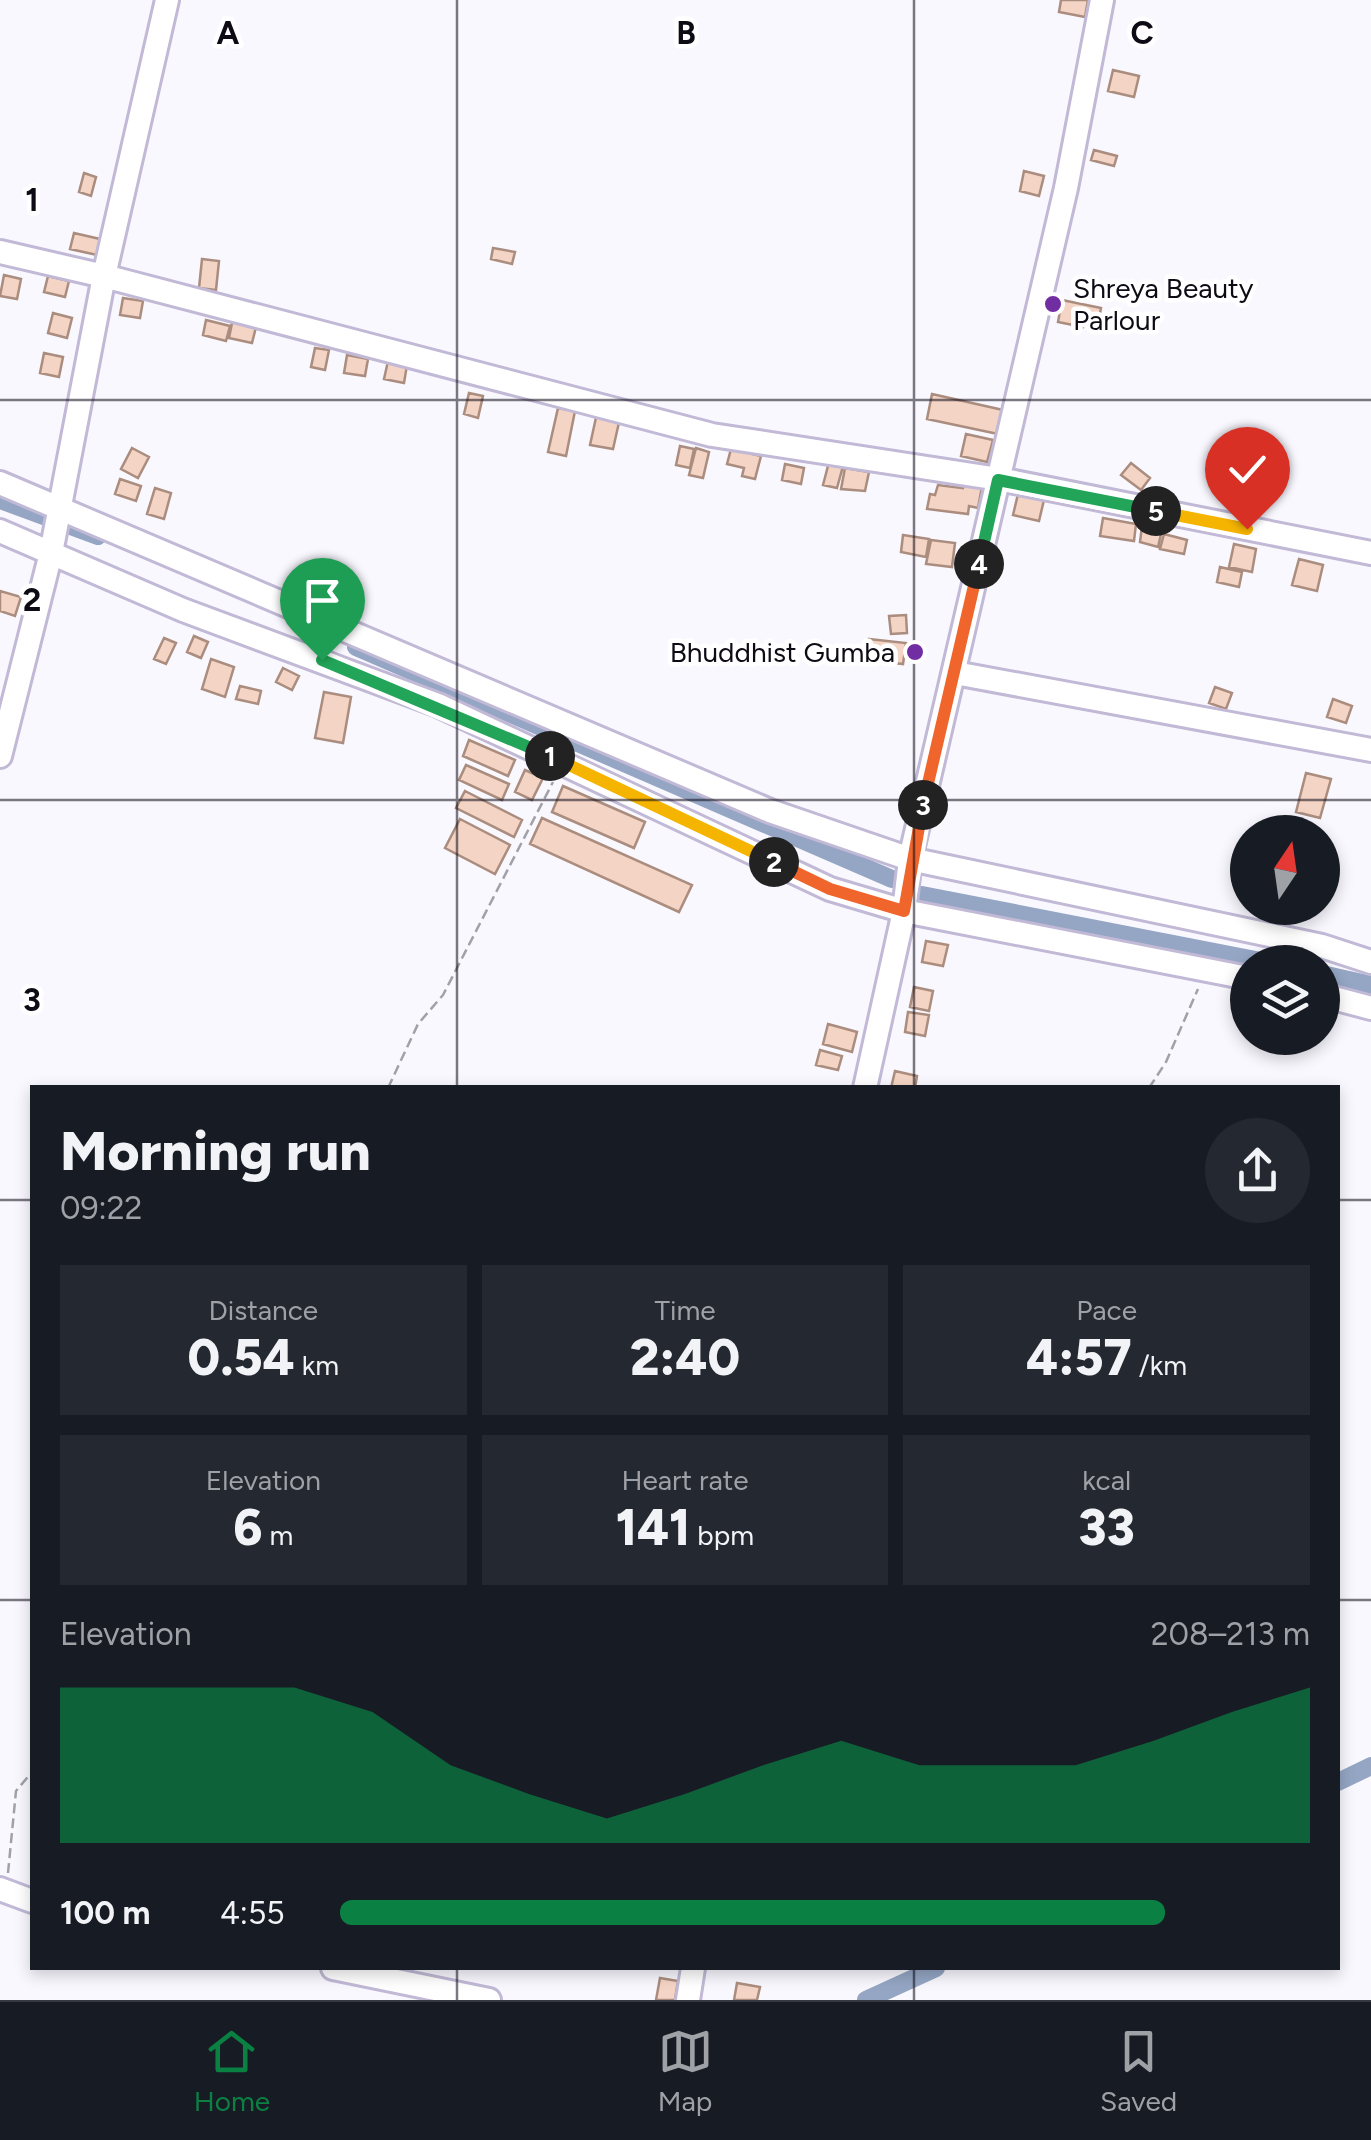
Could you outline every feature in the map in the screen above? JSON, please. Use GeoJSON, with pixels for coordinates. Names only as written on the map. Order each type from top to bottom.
{"type":"FeatureCollection","features":[{"type":"Feature","properties":{"kind":"street"},"geometry":{"type":"LineString","coordinates":[[0,756],[51,548],[104,276],[168,0]]}},
{"type":"Feature","properties":{"kind":"street"},"geometry":{"type":"LineString","coordinates":[[866,1085],[904,911],[910,860],[1066,188],[1102,0]]}},
{"type":"Feature","properties":{"kind":"street"},"geometry":{"type":"LineString","coordinates":[[0,252],[712,435],[998,480],[1371,554]]}},
{"type":"Feature","properties":{"kind":"street"},"geometry":{"type":"LineString","coordinates":[[0,483],[770,811],[910,860],[1322,946],[1371,962]]}},
{"type":"Feature","properties":{"kind":"street"},"geometry":{"type":"LineString","coordinates":[[0,532],[51,548],[183,610],[438,705],[830,889],[904,911],[1230,974]]}},
{"type":"Feature","properties":{"kind":"street"},"geometry":{"type":"LineString","coordinates":[[954,673],[1371,750]]}},
{"type":"Feature","properties":{"kind":"street"},"geometry":{"type":"LineString","coordinates":[[1340,1000],[1371,1008]]}},
{"type":"Feature","properties":{"kind":"street"},"geometry":{"type":"LineString","coordinates":[[0,1888],[30,1900]]}},
{"type":"Feature","properties":{"kind":"street"},"geometry":{"type":"LineString","coordinates":[[344,1970],[489,2000]]}},
{"type":"Feature","properties":{"kind":"street"},"geometry":{"type":"LineString","coordinates":[[688,2000],[693,1970]]}},
{"type":"Feature","properties":{"kind":"path"},"geometry":{"type":"LineString","coordinates":[[389,1085],[428,1007],[443,995],[564,762]]}},
{"type":"Feature","properties":{"kind":"path"},"geometry":{"type":"LineString","coordinates":[[1151,1085],[1166,1062],[1199,985],[1216,970]]}},
{"type":"Feature","properties":{"kind":"path"},"geometry":{"type":"LineString","coordinates":[[0,1888],[11,1861],[16,1792],[30,1774]]}},
{"type":"Feature","properties":{"kind":"building"},"geometry":{"type":"Polygon","coordinates":[[[1061,0],[1088,0],[1085,17],[1059,12],[1061,0]]]}},
{"type":"Feature","properties":{"kind":"building"},"geometry":{"type":"Polygon","coordinates":[[[1113,70],[1139,76],[1134,97],[1108,91],[1113,70]]]}},
{"type":"Feature","properties":{"kind":"building"},"geometry":{"type":"Polygon","coordinates":[[[1094,150],[1117,156],[1114,166],[1091,160],[1094,150]]]}},
{"type":"Feature","properties":{"kind":"building"},"geometry":{"type":"Polygon","coordinates":[[[1024,171],[1044,176],[1039,196],[1020,191],[1024,171]]]}},
{"type":"Feature","properties":{"kind":"building"},"geometry":{"type":"Polygon","coordinates":[[[84,173],[96,177],[91,196],[79,192],[84,173]]]}},
{"type":"Feature","properties":{"kind":"building"},"geometry":{"type":"Polygon","coordinates":[[[74,233],[100,239],[97,255],[70,249],[74,233]]]}},
{"type":"Feature","properties":{"kind":"building"},"geometry":{"type":"Polygon","coordinates":[[[493,248],[515,252],[512,264],[491,259],[493,248]]]}},
{"type":"Feature","properties":{"kind":"building"},"geometry":{"type":"Polygon","coordinates":[[[202,259],[219,261],[216,290],[199,288],[202,259]]]}},
{"type":"Feature","properties":{"kind":"building"},"geometry":{"type":"Polygon","coordinates":[[[4,275],[21,279],[17,299],[0,296],[4,275]]]}},
{"type":"Feature","properties":{"kind":"building"},"geometry":{"type":"Polygon","coordinates":[[[48,276],[69,281],[65,297],[44,292],[48,276]]]}},
{"type":"Feature","properties":{"kind":"building"},"geometry":{"type":"Polygon","coordinates":[[[123,298],[143,301],[140,318],[120,315],[123,298]]]}},
{"type":"Feature","properties":{"kind":"building"},"geometry":{"type":"Polygon","coordinates":[[[1062,300],[1101,308],[1099,319],[1085,316],[1083,327],[1058,322],[1062,300]]]}},
{"type":"Feature","properties":{"kind":"building"},"geometry":{"type":"Polygon","coordinates":[[[53,313],[72,318],[67,338],[48,333],[53,313]]]}},
{"type":"Feature","properties":{"kind":"building"},"geometry":{"type":"Polygon","coordinates":[[[234,313],[258,319],[252,343],[229,338],[234,313]]]}},
{"type":"Feature","properties":{"kind":"building"},"geometry":{"type":"Polygon","coordinates":[[[206,320],[230,326],[226,341],[203,335],[206,320]]]}},
{"type":"Feature","properties":{"kind":"building"},"geometry":{"type":"Polygon","coordinates":[[[315,348],[329,350],[325,370],[311,367],[315,348]]]}},
{"type":"Feature","properties":{"kind":"building"},"geometry":{"type":"Polygon","coordinates":[[[44,353],[63,357],[59,377],[40,373],[44,353]]]}},
{"type":"Feature","properties":{"kind":"building"},"geometry":{"type":"Polygon","coordinates":[[[347,355],[368,359],[365,376],[344,373],[347,355]]]}},
{"type":"Feature","properties":{"kind":"building"},"geometry":{"type":"Polygon","coordinates":[[[388,361],[407,365],[404,383],[384,379],[388,361]]]}},
{"type":"Feature","properties":{"kind":"building"},"geometry":{"type":"Polygon","coordinates":[[[469,393],[483,396],[478,418],[464,414],[469,393]]]}},
{"type":"Feature","properties":{"kind":"building"},"geometry":{"type":"Polygon","coordinates":[[[932,394],[1003,410],[998,434],[927,419],[932,394]]]}},
{"type":"Feature","properties":{"kind":"building"},"geometry":{"type":"Polygon","coordinates":[[[558,408],[575,411],[566,456],[548,452],[558,408]]]}},
{"type":"Feature","properties":{"kind":"building"},"geometry":{"type":"Polygon","coordinates":[[[597,413],[620,418],[613,449],[590,445],[597,413]]]}},
{"type":"Feature","properties":{"kind":"building"},"geometry":{"type":"Polygon","coordinates":[[[966,434],[993,440],[987,462],[961,456],[966,434]]]}},
{"type":"Feature","properties":{"kind":"building"},"geometry":{"type":"Polygon","coordinates":[[[680,446],[694,449],[690,468],[676,465],[680,446]]]}},
{"type":"Feature","properties":{"kind":"building"},"geometry":{"type":"Polygon","coordinates":[[[132,448],[149,457],[138,478],[121,469],[132,448]]]}},
{"type":"Feature","properties":{"kind":"building"},"geometry":{"type":"Polygon","coordinates":[[[696,448],[709,452],[703,478],[689,475],[696,448]]]}},
{"type":"Feature","properties":{"kind":"building"},"geometry":{"type":"Polygon","coordinates":[[[731,449],[761,456],[755,479],[742,476],[744,468],[727,464],[731,449]]]}},
{"type":"Feature","properties":{"kind":"building"},"geometry":{"type":"Polygon","coordinates":[[[829,462],[843,466],[837,488],[823,485],[829,462]]]}},
{"type":"Feature","properties":{"kind":"building"},"geometry":{"type":"Polygon","coordinates":[[[1131,463],[1150,478],[1141,490],[1121,475],[1131,463]]]}},
{"type":"Feature","properties":{"kind":"building"},"geometry":{"type":"Polygon","coordinates":[[[785,464],[804,468],[801,484],[782,480],[785,464]]]}},
{"type":"Feature","properties":{"kind":"building"},"geometry":{"type":"Polygon","coordinates":[[[845,468],[869,472],[865,491],[841,489],[845,468]]]}},
{"type":"Feature","properties":{"kind":"building"},"geometry":{"type":"Polygon","coordinates":[[[965,477],[983,481],[978,508],[969,506],[968,514],[927,509],[930,494],[935,495],[938,485],[963,488],[965,477]]]}},
{"type":"Feature","properties":{"kind":"building"},"geometry":{"type":"Polygon","coordinates":[[[120,479],[141,486],[136,501],[115,494],[120,479]]]}},
{"type":"Feature","properties":{"kind":"building"},"geometry":{"type":"Polygon","coordinates":[[[155,488],[171,493],[164,519],[147,514],[155,488]]]}},
{"type":"Feature","properties":{"kind":"building"},"geometry":{"type":"Polygon","coordinates":[[[1018,494],[1044,500],[1039,521],[1013,515],[1018,494]]]}},
{"type":"Feature","properties":{"kind":"building"},"geometry":{"type":"Polygon","coordinates":[[[1103,518],[1136,524],[1134,541],[1100,536],[1103,518]]]}},
{"type":"Feature","properties":{"kind":"building"},"geometry":{"type":"Polygon","coordinates":[[[1142,526],[1162,530],[1158,547],[1140,542],[1142,526]]]}},
{"type":"Feature","properties":{"kind":"building"},"geometry":{"type":"Polygon","coordinates":[[[1164,534],[1187,540],[1184,554],[1160,549],[1164,534]]]}},
{"type":"Feature","properties":{"kind":"building"},"geometry":{"type":"Polygon","coordinates":[[[903,535],[929,539],[926,557],[901,552],[903,535]]]}},
{"type":"Feature","properties":{"kind":"building"},"geometry":{"type":"Polygon","coordinates":[[[931,540],[955,543],[952,567],[926,564],[931,540]]]}},
{"type":"Feature","properties":{"kind":"building"},"geometry":{"type":"Polygon","coordinates":[[[1234,544],[1256,549],[1252,572],[1229,567],[1234,544]]]}},
{"type":"Feature","properties":{"kind":"building"},"geometry":{"type":"Polygon","coordinates":[[[1299,559],[1323,565],[1317,591],[1292,585],[1299,559]]]}},
{"type":"Feature","properties":{"kind":"building"},"geometry":{"type":"Polygon","coordinates":[[[1220,567],[1242,572],[1239,587],[1217,582],[1220,567]]]}},
{"type":"Feature","properties":{"kind":"building"},"geometry":{"type":"Polygon","coordinates":[[[0,591],[21,597],[15,616],[0,611],[0,591]]]}},
{"type":"Feature","properties":{"kind":"building"},"geometry":{"type":"Polygon","coordinates":[[[906,615],[907,633],[891,634],[889,616],[906,615]]]}},
{"type":"Feature","properties":{"kind":"building"},"geometry":{"type":"Polygon","coordinates":[[[194,636],[208,642],[201,658],[187,652],[194,636]]]}},
{"type":"Feature","properties":{"kind":"building"},"geometry":{"type":"Polygon","coordinates":[[[164,638],[176,643],[166,664],[154,659],[164,638]]]}},
{"type":"Feature","properties":{"kind":"building"},"geometry":{"type":"Polygon","coordinates":[[[869,639],[906,643],[903,664],[867,660],[869,639]]]}},
{"type":"Feature","properties":{"kind":"building"},"geometry":{"type":"Polygon","coordinates":[[[211,659],[234,667],[225,697],[202,689],[211,659]]]}},
{"type":"Feature","properties":{"kind":"building"},"geometry":{"type":"Polygon","coordinates":[[[283,668],[299,676],[292,690],[276,682],[283,668]]]}},
{"type":"Feature","properties":{"kind":"building"},"geometry":{"type":"Polygon","coordinates":[[[240,686],[261,691],[258,704],[236,699],[240,686]]]}},
{"type":"Feature","properties":{"kind":"building"},"geometry":{"type":"Polygon","coordinates":[[[1215,687],[1232,693],[1226,709],[1209,703],[1215,687]]]}},
{"type":"Feature","properties":{"kind":"building"},"geometry":{"type":"Polygon","coordinates":[[[324,692],[351,697],[343,743],[315,738],[324,692]]]}},
{"type":"Feature","properties":{"kind":"building"},"geometry":{"type":"Polygon","coordinates":[[[1333,699],[1352,706],[1346,723],[1327,717],[1333,699]]]}},
{"type":"Feature","properties":{"kind":"building"},"geometry":{"type":"Polygon","coordinates":[[[469,740],[515,760],[508,776],[463,756],[469,740]]]}},
{"type":"Feature","properties":{"kind":"building"},"geometry":{"type":"Polygon","coordinates":[[[466,765],[509,784],[502,800],[459,780],[466,765]]]}},
{"type":"Feature","properties":{"kind":"building"},"geometry":{"type":"Polygon","coordinates":[[[525,770],[543,778],[532,800],[515,792],[525,770]]]}},
{"type":"Feature","properties":{"kind":"building"},"geometry":{"type":"Polygon","coordinates":[[[1306,773],[1331,779],[1321,815],[1296,812],[1306,773]]]}},
{"type":"Feature","properties":{"kind":"building"},"geometry":{"type":"Polygon","coordinates":[[[563,786],[645,822],[634,848],[552,812],[563,786]]]}},
{"type":"Feature","properties":{"kind":"building"},"geometry":{"type":"Polygon","coordinates":[[[465,791],[522,820],[514,837],[456,808],[465,791]]]}},
{"type":"Feature","properties":{"kind":"building"},"geometry":{"type":"Polygon","coordinates":[[[542,818],[692,885],[679,912],[530,844],[542,818]]]}},
{"type":"Feature","properties":{"kind":"building"},"geometry":{"type":"Polygon","coordinates":[[[460,819],[510,845],[495,874],[445,848],[460,819]]]}},
{"type":"Feature","properties":{"kind":"building"},"geometry":{"type":"Polygon","coordinates":[[[926,941],[948,945],[943,966],[922,962],[926,941]]]}},
{"type":"Feature","properties":{"kind":"building"},"geometry":{"type":"Polygon","coordinates":[[[914,987],[933,991],[929,1011],[910,1007],[914,987]]]}},
{"type":"Feature","properties":{"kind":"building"},"geometry":{"type":"Polygon","coordinates":[[[908,1012],[929,1015],[925,1036],[905,1032],[908,1012]]]}},
{"type":"Feature","properties":{"kind":"building"},"geometry":{"type":"Polygon","coordinates":[[[828,1024],[857,1032],[852,1052],[823,1044],[828,1024]]]}},
{"type":"Feature","properties":{"kind":"building"},"geometry":{"type":"Polygon","coordinates":[[[820,1050],[842,1056],[838,1070],[816,1065],[820,1050]]]}},
{"type":"Feature","properties":{"kind":"building"},"geometry":{"type":"Polygon","coordinates":[[[895,1071],[917,1076],[916,1085],[892,1085],[895,1071]]]}},
{"type":"Feature","properties":{"kind":"building"},"geometry":{"type":"Polygon","coordinates":[[[660,1978],[678,1981],[675,2000],[656,2000],[660,1978]]]}},
{"type":"Feature","properties":{"kind":"building"},"geometry":{"type":"Polygon","coordinates":[[[737,1983],[760,1987],[757,2000],[734,2000],[737,1983]]]}},
{"type":"Feature","properties":{"kind":"waterway"},"geometry":{"type":"LineString","coordinates":[[0,500],[98,536]]}},
{"type":"Feature","properties":{"kind":"waterway"},"geometry":{"type":"LineString","coordinates":[[356,647],[892,879]]}},
{"type":"Feature","properties":{"kind":"waterway"},"geometry":{"type":"LineString","coordinates":[[922,895],[1230,955]]}},
{"type":"Feature","properties":{"kind":"waterway"},"geometry":{"type":"LineString","coordinates":[[1340,978],[1371,985]]}},
{"type":"Feature","properties":{"kind":"waterway"},"geometry":{"type":"LineString","coordinates":[[1340,1781],[1371,1766]]}},
{"type":"Feature","properties":{"kind":"waterway"},"geometry":{"type":"LineString","coordinates":[[866,2000],[932,1970]]}},
{"type":"Feature","properties":{"kind":"place","name":"Shreya Beauty Parlour"},"geometry":{"type":"Point","coordinates":[1053,304]}},
{"type":"Feature","properties":{"kind":"place","name":"Bhuddhist Gumba"},"geometry":{"type":"Point","coordinates":[915,652]}},
{"type":"Feature","properties":{"kind":"route"},"geometry":{"type":"LineString","coordinates":[[322,660],[438,705],[830,889],[904,911],[910,860],[998,480],[1247,529]]}}]}
